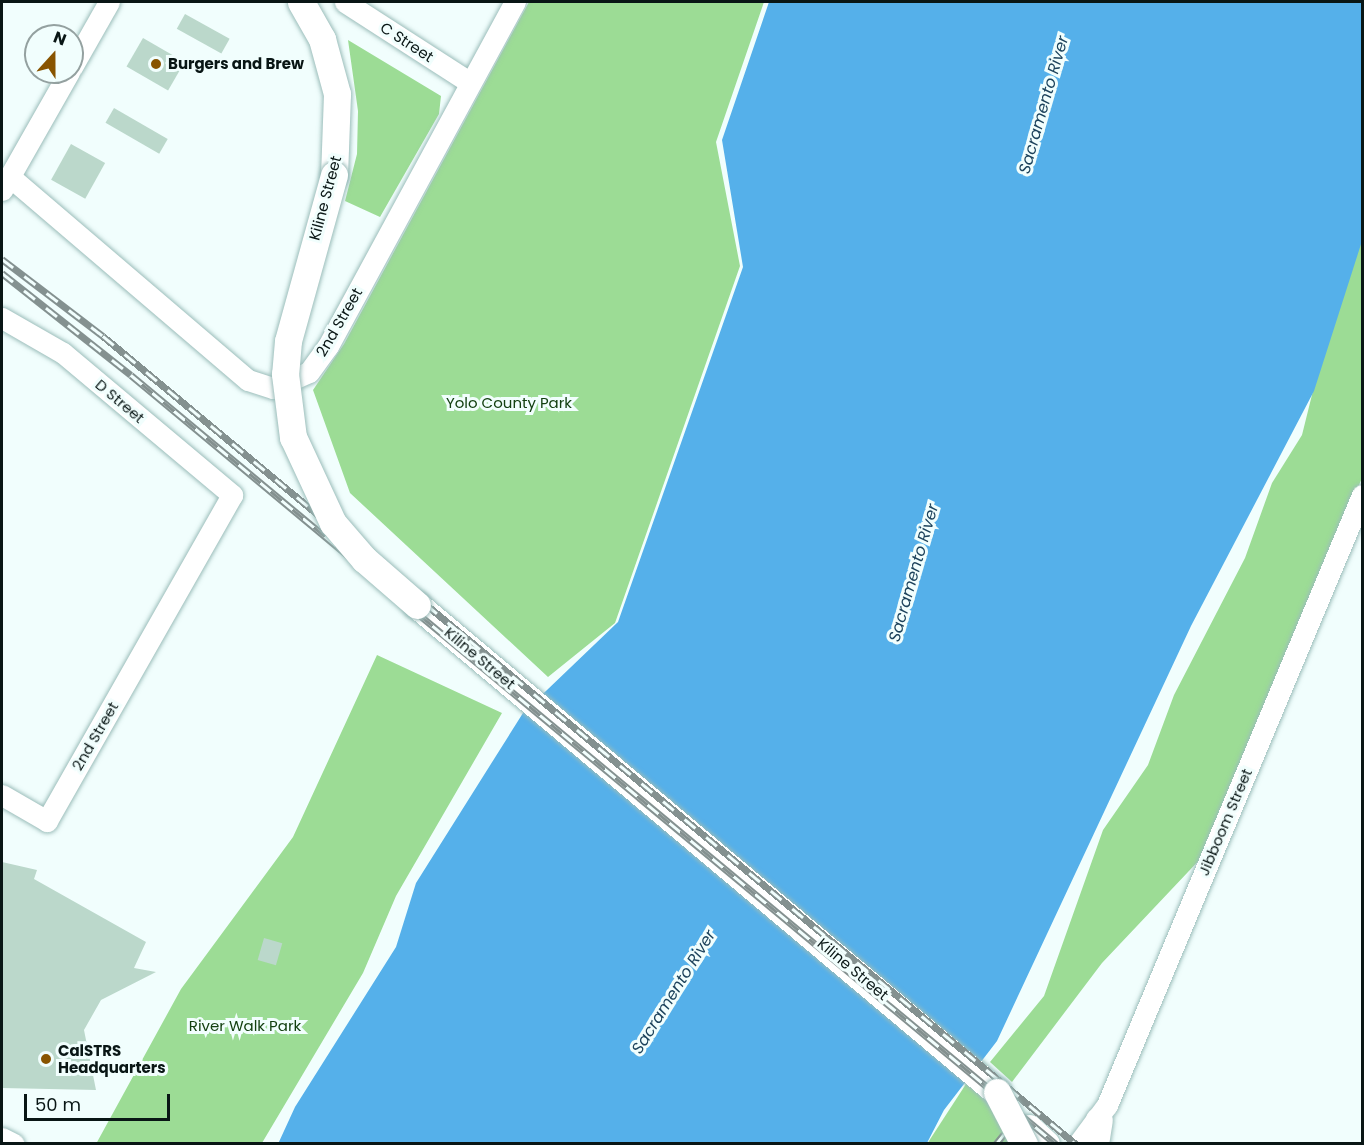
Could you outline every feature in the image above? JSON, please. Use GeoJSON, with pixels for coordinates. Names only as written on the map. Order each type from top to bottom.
{"type":"FeatureCollection","features":[{"type":"Feature","properties":{"kind":"main road","name":"Kiline Street"},"geometry":{"type":"LineString","coordinates":[[301,2],[322,39],[337,94],[334,175],[294,304],[285,374],[302,466],[333,523],[381,575],[997,1092],[1046,1143]]}},
{"type":"Feature","properties":{"kind":"main road"},"geometry":{"type":"LineString","coordinates":[[997,1092],[1024,1143]]}},
{"type":"Feature","properties":{"kind":"street"},"geometry":{"type":"LineString","coordinates":[[84,46],[109,2]]}},
{"type":"Feature","properties":{"kind":"street","name":"C Street"},"geometry":{"type":"LineString","coordinates":[[346,2],[469,82]]}},
{"type":"Feature","properties":{"kind":"street","name":"2nd Street"},"geometry":{"type":"LineString","coordinates":[[5,183],[248,380],[273,388],[309,372],[328,346],[514,2]]}},
{"type":"Feature","properties":{"kind":"street"},"geometry":{"type":"LineString","coordinates":[[5,183],[62,84]]}},
{"type":"Feature","properties":{"kind":"street","name":"D Street"},"geometry":{"type":"LineString","coordinates":[[2,318],[63,353],[232,495]]}},
{"type":"Feature","properties":{"kind":"street","name":"2nd Street"},"geometry":{"type":"LineString","coordinates":[[2,795],[47,821],[232,495]]}},
{"type":"Feature","properties":{"kind":"street","name":"Jibboom Street"},"geometry":{"type":"LineString","coordinates":[[1078,1143],[1097,1132],[1362,495]]}},
{"type":"Feature","properties":{"kind":"street"},"geometry":{"type":"LineString","coordinates":[[2,1138],[14,1143]]}},
{"type":"Feature","properties":{"kind":"green space","name":"Yolo County Park"},"geometry":{"type":"Polygon","coordinates":[[[529,2],[764,2],[716,142],[740,266],[615,623],[548,677],[350,493],[313,390],[344,344],[529,2]]]}},
{"type":"Feature","properties":{"kind":"green space"},"geometry":{"type":"Polygon","coordinates":[[[348,40],[441,96],[439,114],[380,217],[345,201],[357,154],[358,111],[348,40]]]}},
{"type":"Feature","properties":{"kind":"green space"},"geometry":{"type":"Polygon","coordinates":[[[1362,194],[1362,478],[1205,854],[1102,963],[1012,1082],[990,1062],[1044,996],[1103,830],[1148,765],[1174,695],[1245,558],[1272,483],[1302,435],[1362,194]]]}},
{"type":"Feature","properties":{"kind":"green space","name":"River Walk Park"},"geometry":{"type":"Polygon","coordinates":[[[377,655],[502,713],[396,896],[363,973],[262,1143],[96,1144],[181,989],[293,837],[377,655]]]}},
{"type":"Feature","properties":{"kind":"green space"},"geometry":{"type":"Polygon","coordinates":[[[966,1084],[1036,1143],[927,1144],[966,1084]]]}},
{"type":"Feature","properties":{"kind":"water","name":"Sacramento River"},"geometry":{"type":"Polygon","coordinates":[[[769,2],[1362,2],[1362,241],[1314,391],[1191,626],[997,1041],[944,1110],[927,1143],[278,1144],[295,1107],[396,947],[416,883],[523,713],[618,622],[743,267],[722,140],[769,2]]]}},
{"type":"Feature","properties":{"kind":"building"},"geometry":{"type":"Polygon","coordinates":[[[185,14],[230,39],[221,54],[177,29],[185,14]]]}},
{"type":"Feature","properties":{"kind":"building"},"geometry":{"type":"Polygon","coordinates":[[[143,38],[185,62],[168,91],[127,67],[143,38]]]}},
{"type":"Feature","properties":{"kind":"building"},"geometry":{"type":"Polygon","coordinates":[[[114,108],[168,139],[159,154],[106,123],[114,108]]]}},
{"type":"Feature","properties":{"kind":"building"},"geometry":{"type":"Polygon","coordinates":[[[71,144],[105,163],[85,199],[51,180],[71,144]]]}},
{"type":"Feature","properties":{"kind":"building"},"geometry":{"type":"Polygon","coordinates":[[[2,862],[37,870],[34,879],[146,942],[134,968],[156,972],[101,1000],[84,1030],[96,1090],[2,1088],[2,862]]]}},
{"type":"Feature","properties":{"kind":"building"},"geometry":{"type":"Polygon","coordinates":[[[264,938],[282,943],[276,965],[258,960],[264,938]]]}},
{"type":"Feature","properties":{"kind":"railway"},"geometry":{"type":"LineString","coordinates":[[2,259],[103,336],[1076,1144]]}},
{"type":"Feature","properties":{"kind":"railway"},"geometry":{"type":"LineString","coordinates":[[2,273],[131,375],[1056,1144]]}},
{"type":"Feature","properties":{"kind":"railway"},"geometry":{"type":"LineString","coordinates":[[996,1144],[1004,1134]]}},
{"type":"Feature","properties":{"kind":"place","name":"Burgers and Brew"},"geometry":{"type":"Point","coordinates":[156,64]}},
{"type":"Feature","properties":{"kind":"place","name":"CalSTRS Headquarters"},"geometry":{"type":"Point","coordinates":[46,1059]}}]}
